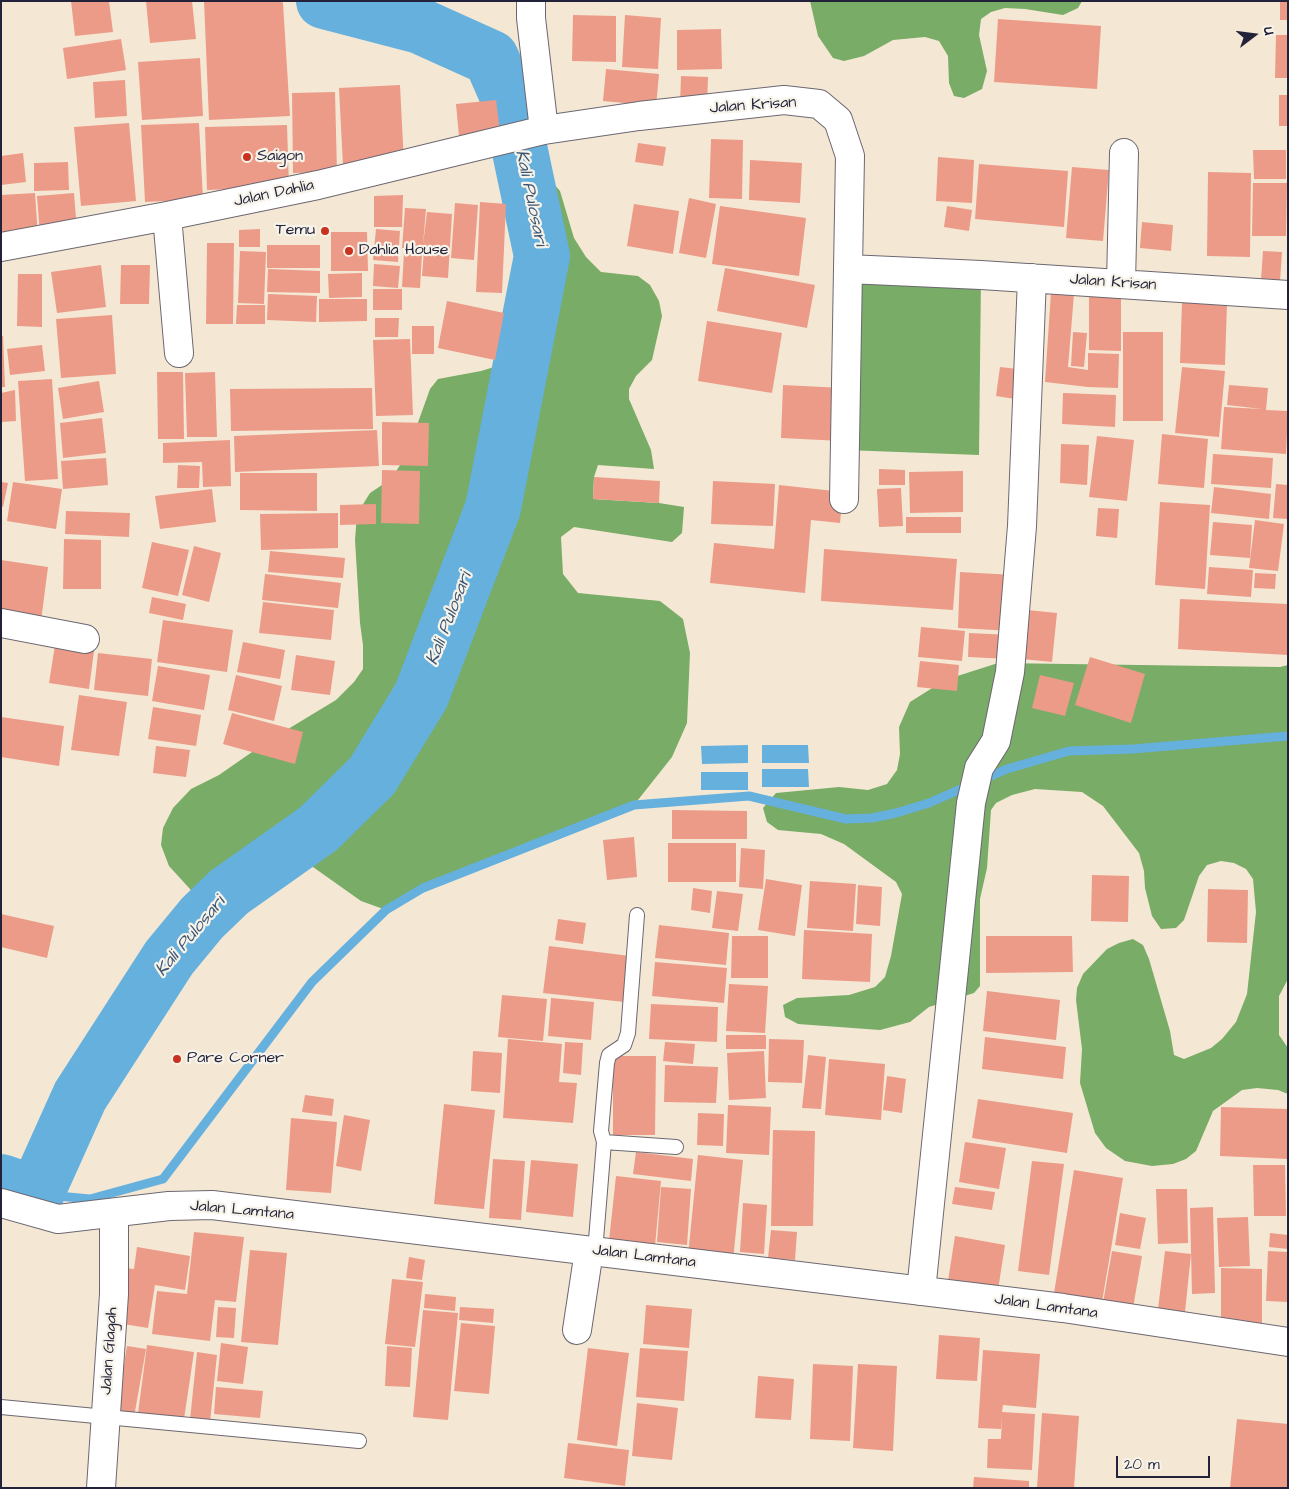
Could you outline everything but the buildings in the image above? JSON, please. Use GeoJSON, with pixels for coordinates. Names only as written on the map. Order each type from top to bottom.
{"type":"FeatureCollection","features":[{"type":"Feature","properties":{"kind":"street"},"geometry":{"type":"LineString","coordinates":[[531,1],[531,18],[537,60],[533,133]]}},
{"type":"Feature","properties":{"kind":"street","name":"Jalan Krisan"},"geometry":{"type":"LineString","coordinates":[[533,133],[639,116],[784,100],[819,104],[838,120],[850,156],[844,499]]}},
{"type":"Feature","properties":{"kind":"street","name":"Jalan Dahlia"},"geometry":{"type":"LineString","coordinates":[[1,247],[318,185],[533,133]]}},
{"type":"Feature","properties":{"kind":"street"},"geometry":{"type":"LineString","coordinates":[[1121,283],[1124,153]]}},
{"type":"Feature","properties":{"kind":"street"},"geometry":{"type":"LineString","coordinates":[[167,216],[179,353]]}},
{"type":"Feature","properties":{"kind":"street","name":"Jalan Krisan"},"geometry":{"type":"LineString","coordinates":[[848,269],[1121,283],[1288,295]]}},
{"type":"Feature","properties":{"kind":"street"},"geometry":{"type":"LineString","coordinates":[[921,1291],[971,803],[979,768],[996,741],[1010,672],[1022,526],[1032,278]]}},
{"type":"Feature","properties":{"kind":"street"},"geometry":{"type":"LineString","coordinates":[[1,623],[85,639]]}},
{"type":"Feature","properties":{"kind":"street","name":"Jalan Lamtana"},"geometry":{"type":"LineString","coordinates":[[1,1203],[58,1219],[114,1214],[169,1206],[212,1205],[1062,1308],[1288,1342]]}},
{"type":"Feature","properties":{"kind":"street","name":"Jalan Glagah"},"geometry":{"type":"LineString","coordinates":[[101,1488],[114,1294],[114,1214]]}},
{"type":"Feature","properties":{"kind":"street"},"geometry":{"type":"LineString","coordinates":[[577,1330],[592,1251]]}},
{"type":"Feature","properties":{"kind":"lane"},"geometry":{"type":"LineString","coordinates":[[592,1251],[604,1142],[601,1131],[607,1063],[609,1055],[624,1046],[628,1033],[637,915]]}},
{"type":"Feature","properties":{"kind":"lane"},"geometry":{"type":"LineString","coordinates":[[604,1142],[676,1147]]}},
{"type":"Feature","properties":{"kind":"lane"},"geometry":{"type":"LineString","coordinates":[[1,1406],[359,1441]]}},
{"type":"Feature","properties":{"kind":"green space"},"geometry":{"type":"Polygon","coordinates":[[[810,1],[1082,1],[1078,8],[1063,15],[1005,8],[991,12],[981,19],[979,35],[987,71],[982,89],[964,98],[954,96],[949,83],[948,56],[939,41],[925,37],[893,40],[864,56],[844,61],[833,58],[818,36],[810,1]]]}},
{"type":"Feature","properties":{"kind":"green space"},"geometry":{"type":"Polygon","coordinates":[[[541,183],[554,184],[560,191],[574,238],[586,257],[601,272],[638,276],[650,285],[659,301],[662,316],[652,360],[636,376],[629,389],[629,399],[651,450],[654,469],[598,465],[594,477],[593,499],[659,503],[684,507],[682,533],[672,542],[574,527],[561,537],[563,574],[578,593],[660,601],[683,619],[690,653],[687,723],[672,757],[634,805],[423,888],[386,910],[361,901],[289,850],[229,892],[210,911],[169,866],[161,845],[163,828],[173,808],[191,789],[219,775],[265,743],[336,700],[354,682],[363,669],[355,540],[357,514],[370,493],[391,479],[406,456],[430,389],[438,379],[494,367],[506,355],[517,325],[517,283],[522,254],[521,206],[541,183]]]}},
{"type":"Feature","properties":{"kind":"green space"},"geometry":{"type":"Polygon","coordinates":[[[848,269],[981,275],[979,455],[845,450],[848,269]]]}},
{"type":"Feature","properties":{"kind":"green space"},"geometry":{"type":"Polygon","coordinates":[[[998,663],[1280,667],[1288,665],[1288,979],[1279,996],[1279,1035],[1288,1048],[1288,1094],[1278,1090],[1257,1088],[1242,1090],[1213,1111],[1196,1151],[1186,1159],[1173,1164],[1152,1166],[1125,1161],[1106,1148],[1095,1133],[1080,1083],[1082,1049],[1076,1000],[1077,988],[1083,974],[1107,949],[1133,939],[1143,945],[1149,959],[1170,1031],[1174,1055],[1184,1059],[1211,1048],[1222,1039],[1236,1022],[1247,994],[1256,912],[1253,879],[1246,869],[1234,863],[1221,861],[1207,865],[1199,876],[1184,920],[1176,928],[1161,929],[1152,916],[1139,853],[1103,806],[1082,792],[1035,789],[1012,795],[996,803],[991,810],[987,868],[980,899],[980,986],[974,993],[929,1007],[910,1022],[880,1030],[798,1024],[785,1017],[783,1005],[797,998],[849,995],[875,987],[885,977],[891,956],[902,894],[896,882],[844,844],[821,834],[778,830],[767,822],[763,808],[776,793],[839,787],[868,790],[887,784],[897,770],[900,754],[899,727],[910,702],[945,680],[998,663]]]}},
{"type":"Feature","properties":{"kind":"water"},"geometry":{"type":"Polygon","coordinates":[[[748,745],[748,763],[702,764],[701,746],[748,745]]]}},
{"type":"Feature","properties":{"kind":"water"},"geometry":{"type":"Polygon","coordinates":[[[762,745],[808,745],[809,763],[762,763],[762,745]]]}},
{"type":"Feature","properties":{"kind":"water"},"geometry":{"type":"Polygon","coordinates":[[[762,769],[808,769],[809,787],[762,787],[762,769]]]}},
{"type":"Feature","properties":{"kind":"water"},"geometry":{"type":"Polygon","coordinates":[[[701,772],[748,772],[748,790],[701,790],[701,772]]]}},
{"type":"Feature","properties":{"kind":"waterway","name":"Kali Pulosari"},"geometry":{"type":"LineString","coordinates":[[1,1182],[36,1194],[80,1096],[169,958],[202,918],[229,892],[318,829],[372,776],[421,696],[493,508],[542,256],[509,99],[491,58],[420,26],[324,1]]}},
{"type":"Feature","properties":{"kind":"waterway"},"geometry":{"type":"LineString","coordinates":[[982,780],[1007,769],[1069,751],[1133,749],[1288,736]]}},
{"type":"Feature","properties":{"kind":"waterway"},"geometry":{"type":"LineString","coordinates":[[36,1194],[90,1199],[163,1179],[312,982],[386,910],[423,888],[634,805],[749,796],[846,819],[872,818],[929,803],[970,785]]}},
{"type":"Feature","properties":{"kind":"place","name":"Saigon"},"geometry":{"type":"Point","coordinates":[247,157]}},
{"type":"Feature","properties":{"kind":"place","name":"Temu"},"geometry":{"type":"Point","coordinates":[325,231]}},
{"type":"Feature","properties":{"kind":"place","name":"Dahlia House"},"geometry":{"type":"Point","coordinates":[349,251]}},
{"type":"Feature","properties":{"kind":"place","name":"Pare Corner"},"geometry":{"type":"Point","coordinates":[177,1059]}}]}
